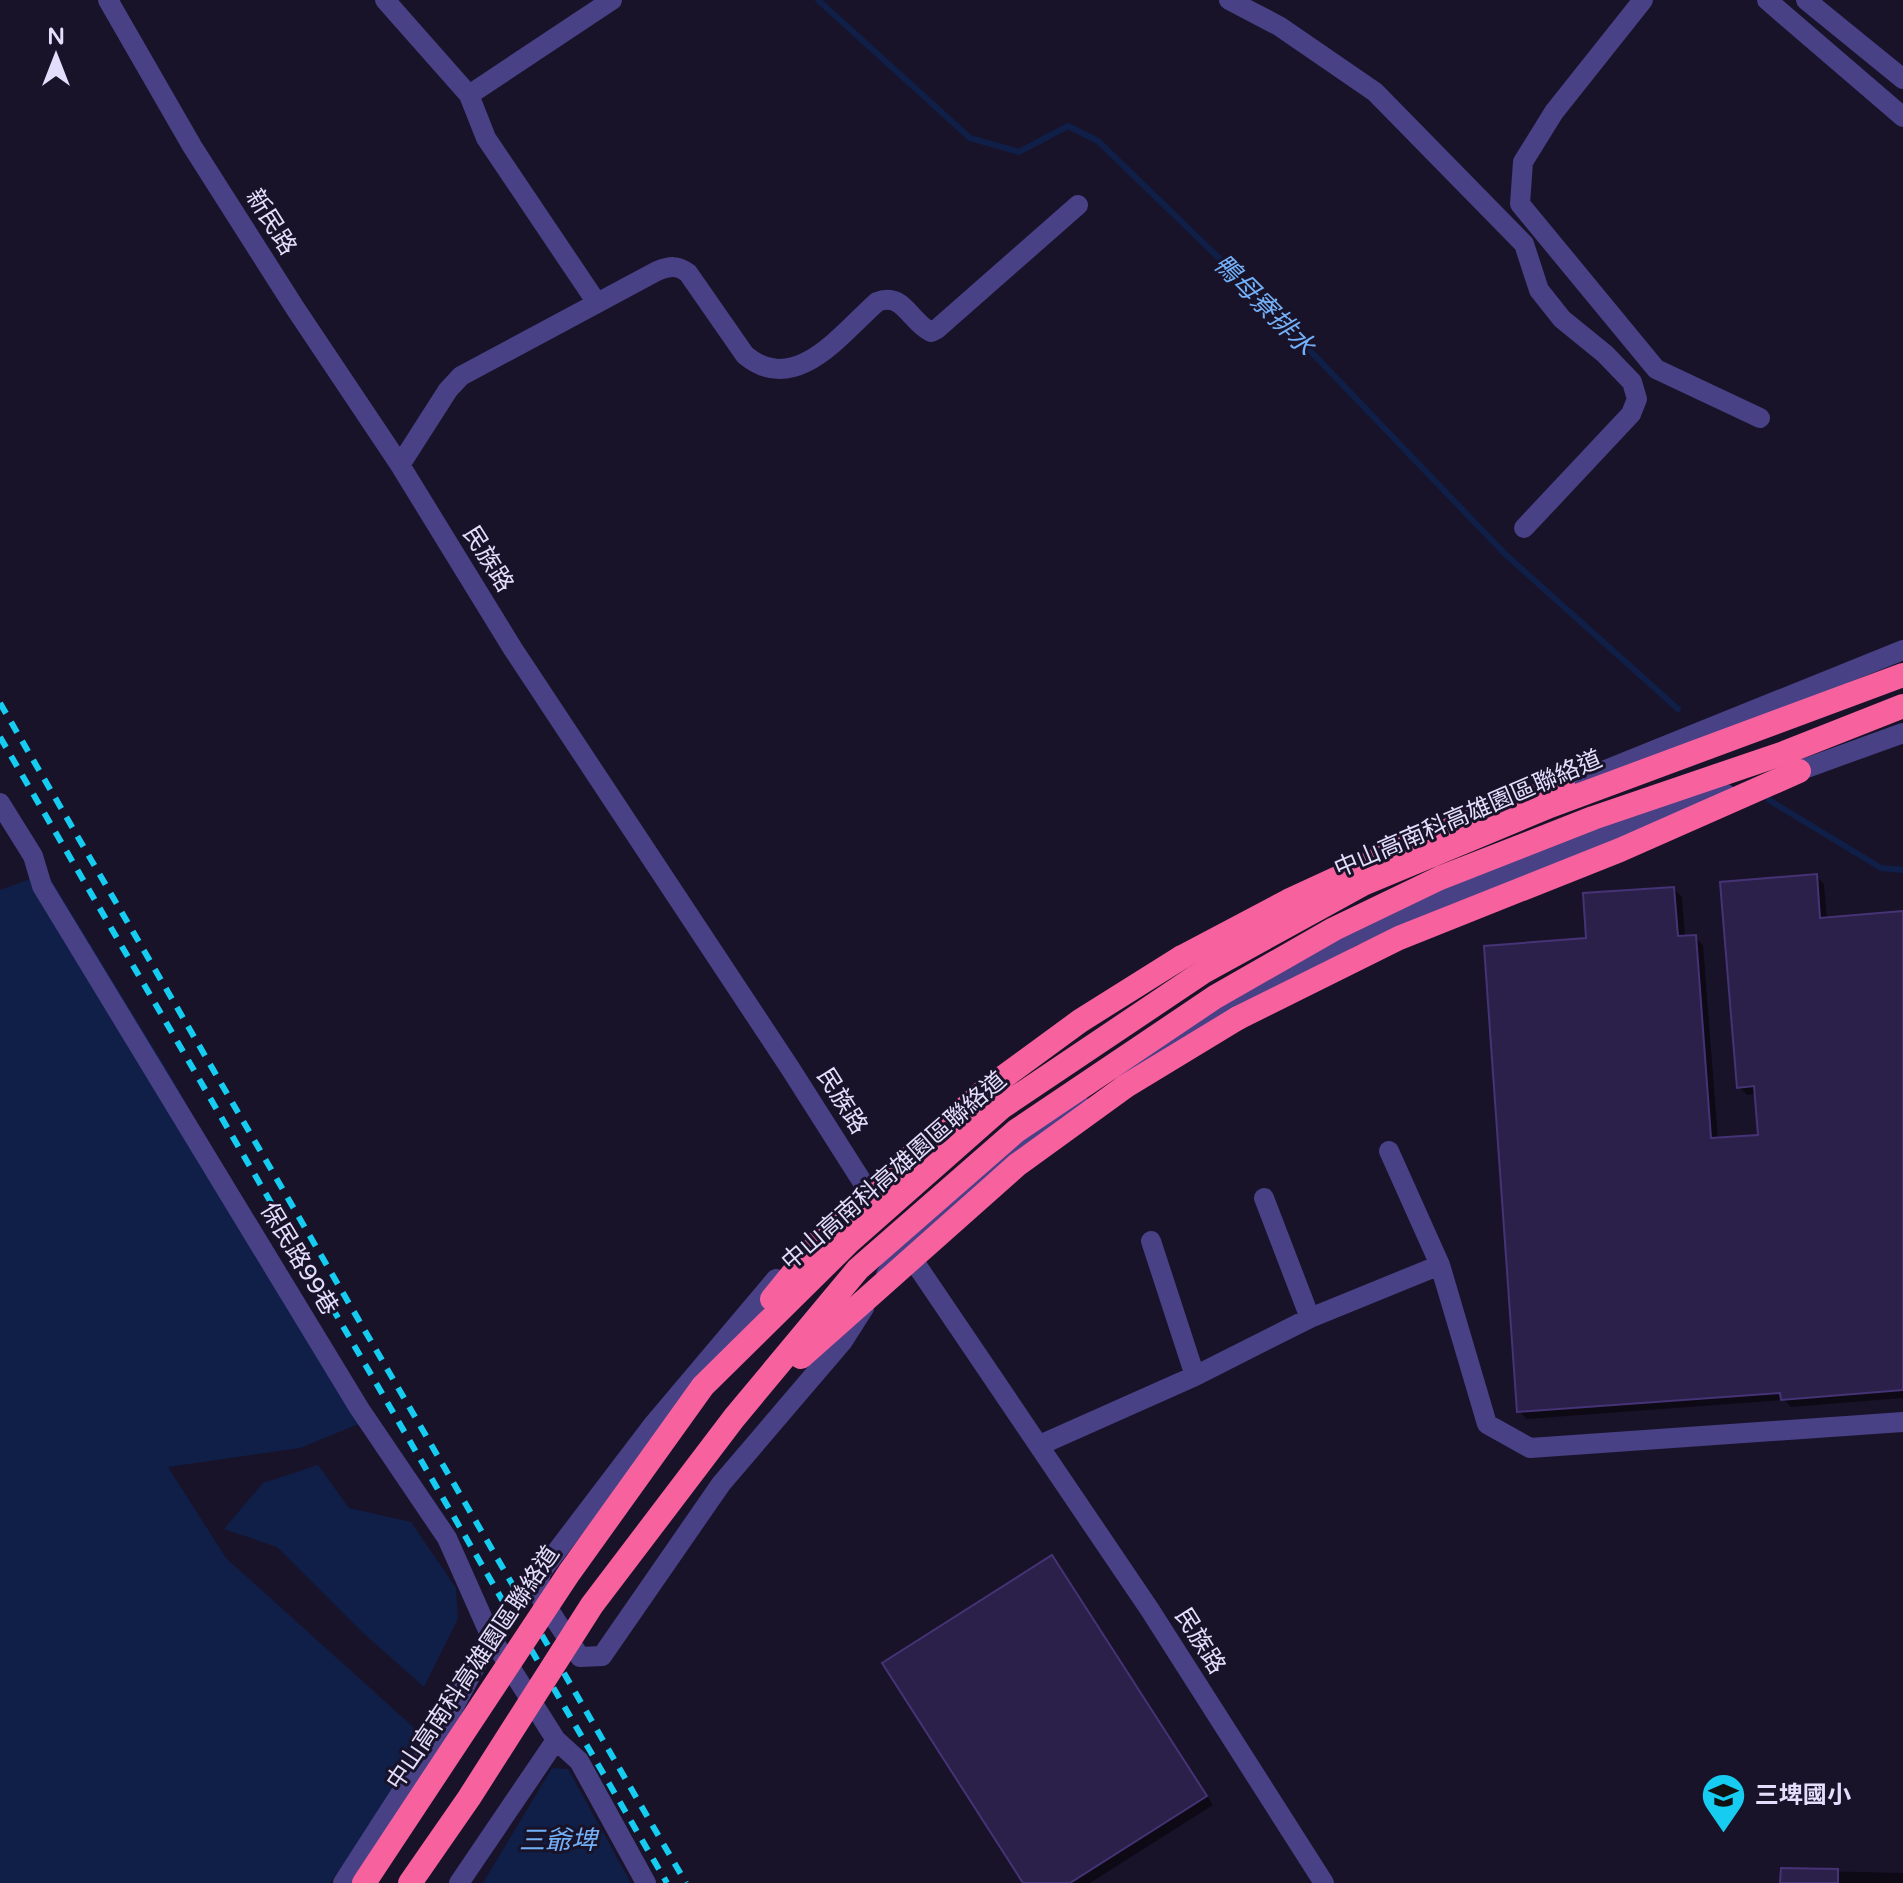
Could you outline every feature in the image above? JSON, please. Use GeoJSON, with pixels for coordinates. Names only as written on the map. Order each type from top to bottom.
{"type":"FeatureCollection","features":[{"type":"Feature","properties":{"kind":"highway","name":"中山高南科高雄園區聯絡道"},"geometry":{"type":"LineString","coordinates":[[364,1883],[569,1573],[703,1386],[850,1241],[1002,1107],[1203,972],[1363,884],[1550,806],[1903,675]]}},
{"type":"Feature","properties":{"kind":"highway","name":"中山高南科高雄園區聯絡道"},"geometry":{"type":"LineString","coordinates":[[410,1883],[469,1798],[592,1605],[734,1418],[858,1269],[1016,1131],[1215,997],[1334,929],[1440,878],[1593,818],[1784,753],[1903,706]]}},
{"type":"Feature","properties":{"kind":"highway"},"geometry":{"type":"LineString","coordinates":[[734,1418],[1017,1165],[1126,1086],[1238,1018],[1399,938],[1620,850],[1799,771]]}},
{"type":"Feature","properties":{"kind":"highway"},"geometry":{"type":"LineString","coordinates":[[703,1386],[825,1234],[971,1102],[1080,1021],[1182,957],[1302,894],[1403,848],[1563,785]]}},
{"type":"Feature","properties":{"kind":"street","name":"新民路"},"geometry":{"type":"LineString","coordinates":[[108,0],[192,146],[400,465]]}},
{"type":"Feature","properties":{"kind":"street"},"geometry":{"type":"LineString","coordinates":[[385,0],[469,95],[486,138],[597,303]]}},
{"type":"Feature","properties":{"kind":"street"},"geometry":{"type":"LineString","coordinates":[[469,95],[612,0]]}},
{"type":"Feature","properties":{"kind":"street"},"geometry":{"type":"LineString","coordinates":[[1229,0],[1279,26],[1375,92],[1524,244],[1539,290],[1562,319],[1605,354],[1632,382],[1637,399],[1631,414],[1524,528]]}},
{"type":"Feature","properties":{"kind":"street"},"geometry":{"type":"LineString","coordinates":[[1643,0],[1554,112],[1523,162],[1520,204],[1656,369],[1760,418]]}},
{"type":"Feature","properties":{"kind":"street"},"geometry":{"type":"LineString","coordinates":[[1767,0],[1903,117]]}},
{"type":"Feature","properties":{"kind":"street"},"geometry":{"type":"LineString","coordinates":[[1806,0],[1903,79]]}},
{"type":"Feature","properties":{"kind":"street"},"geometry":{"type":"LineString","coordinates":[[400,465],[448,390],[461,376],[657,271],[680,267],[688,273],[745,355],[757,366],[776,371],[797,368],[813,359],[877,302],[888,298],[899,301],[922,328],[931,332],[937,329],[1078,205]]}},
{"type":"Feature","properties":{"kind":"street","name":"民族路"},"geometry":{"type":"LineString","coordinates":[[400,465],[513,649],[781,1054],[904,1247],[1150,1610],[1324,1883]]}},
{"type":"Feature","properties":{"kind":"street"},"geometry":{"type":"LineString","coordinates":[[1903,650],[1563,785],[1493,825],[1332,899],[1175,978],[1027,1079],[876,1203],[783,1271],[652,1426],[541,1572],[537,1592],[580,1657],[602,1656],[721,1484],[843,1341],[904,1247],[1011,1153],[1148,1058],[1351,937],[1441,898],[1659,814],[1799,771],[1903,733]]}},
{"type":"Feature","properties":{"kind":"street","name":"保民路99巷"},"geometry":{"type":"LineString","coordinates":[[0,803],[33,856],[42,886],[50,900],[359,1408],[447,1538],[491,1637],[556,1740],[579,1761],[646,1883]]}},
{"type":"Feature","properties":{"kind":"street"},"geometry":{"type":"LineString","coordinates":[[1389,1151],[1440,1265],[1487,1424],[1530,1448],[1903,1422]]}},
{"type":"Feature","properties":{"kind":"street"},"geometry":{"type":"LineString","coordinates":[[1264,1198],[1310,1318]]}},
{"type":"Feature","properties":{"kind":"street"},"geometry":{"type":"LineString","coordinates":[[1151,1241],[1195,1376]]}},
{"type":"Feature","properties":{"kind":"street"},"geometry":{"type":"LineString","coordinates":[[1040,1445],[1195,1376],[1310,1318],[1440,1265]]}},
{"type":"Feature","properties":{"kind":"street"},"geometry":{"type":"LineString","coordinates":[[343,1883],[442,1729],[491,1637]]}},
{"type":"Feature","properties":{"kind":"street"},"geometry":{"type":"LineString","coordinates":[[459,1883],[556,1740]]}},
{"type":"Feature","properties":{"kind":"water"},"geometry":{"type":"Polygon","coordinates":[[[47,873],[173,1080],[361,1423],[300,1448],[168,1467],[226,1558],[432,1744],[330,1883],[0,1883],[0,890],[47,873]]]}},
{"type":"Feature","properties":{"kind":"water"},"geometry":{"type":"Polygon","coordinates":[[[318,1465],[349,1508],[411,1522],[456,1588],[458,1619],[424,1687],[362,1632],[277,1547],[224,1529],[263,1483],[318,1465]]]}},
{"type":"Feature","properties":{"kind":"water","name":"三爺埤"},"geometry":{"type":"Polygon","coordinates":[[[552,1768],[568,1769],[631,1883],[483,1883],[552,1768]]]}},
{"type":"Feature","properties":{"kind":"building"},"geometry":{"type":"Polygon","coordinates":[[[1817,874],[1820,918],[1903,911],[1903,1390],[1781,1400],[1780,1393],[1517,1412],[1484,946],[1586,938],[1583,893],[1674,887],[1678,936],[1696,935],[1711,1138],[1758,1135],[1754,1086],[1737,1088],[1720,882],[1817,874]]]}},
{"type":"Feature","properties":{"kind":"building"},"geometry":{"type":"Polygon","coordinates":[[[1052,1555],[1207,1796],[1070,1883],[1023,1883],[882,1663],[1052,1555]]]}},
{"type":"Feature","properties":{"kind":"building"},"geometry":{"type":"Polygon","coordinates":[[[1781,1868],[1838,1869],[1838,1883],[1780,1883],[1781,1868]]]}},
{"type":"Feature","properties":{"kind":"waterway","name":"鴨母寮排水"},"geometry":{"type":"LineString","coordinates":[[818,0],[970,138],[1019,152],[1068,126],[1098,141],[1251,289],[1505,554],[1678,709]]}},
{"type":"Feature","properties":{"kind":"waterway","name":"鴨母寮排水"},"geometry":{"type":"LineString","coordinates":[[1769,800],[1881,868],[1903,870]]}},
{"type":"Feature","properties":{"kind":"railway"},"geometry":{"type":"LineString","coordinates":[[0,703],[686,1883]]}},
{"type":"Feature","properties":{"kind":"railway"},"geometry":{"type":"LineString","coordinates":[[0,737],[667,1883]]}},
{"type":"Feature","properties":{"kind":"place","name":"三埤國小"},"geometry":{"type":"Point","coordinates":[1724,1834]}}]}
